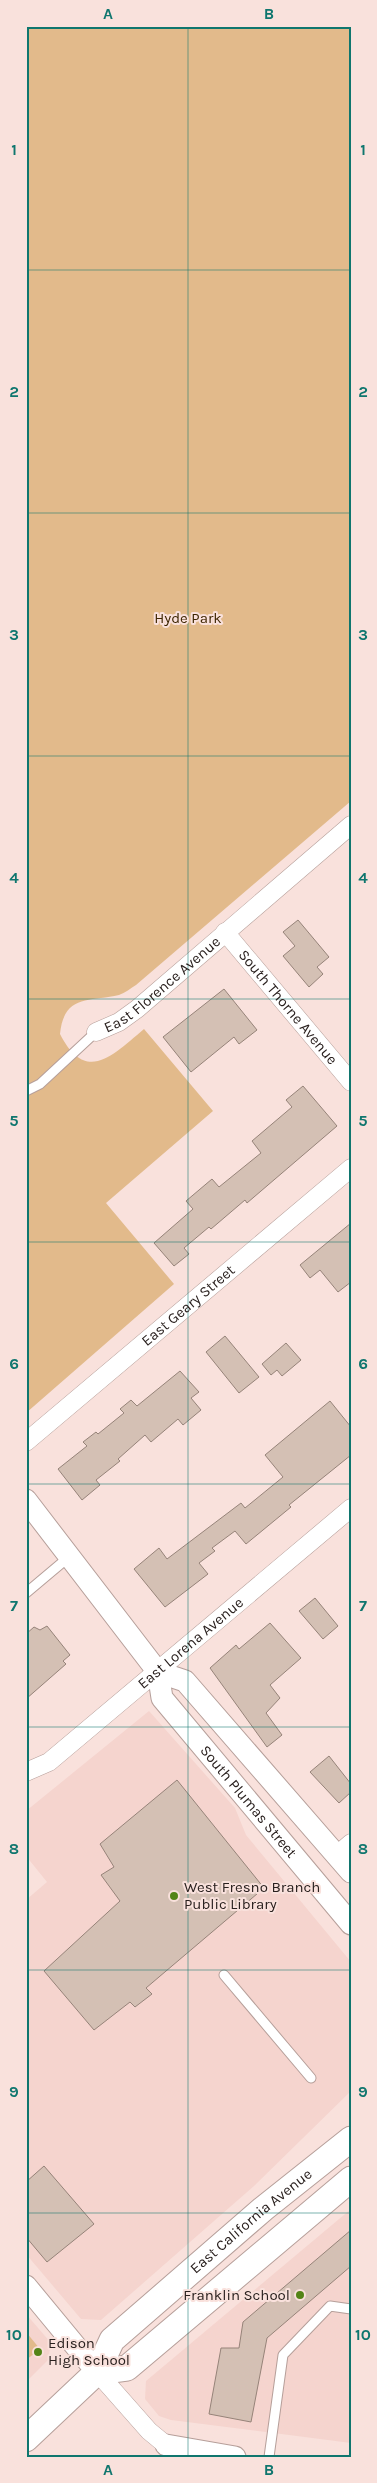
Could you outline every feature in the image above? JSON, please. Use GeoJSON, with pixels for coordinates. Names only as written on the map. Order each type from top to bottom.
{"type":"FeatureCollection","features":[{"type":"Feature","properties":{"kind":"main road","name":"East California Avenue"},"geometry":{"type":"LineString","coordinates":[[26,2439],[97,2372],[108,2344],[112,2340],[263,2208],[351,2140]]}},
{"type":"Feature","properties":{"kind":"main road","name":"East California Avenue"},"geometry":{"type":"LineString","coordinates":[[97,2372],[128,2368],[351,2178]]}},
{"type":"Feature","properties":{"kind":"street","name":"East Florence Avenue"},"geometry":{"type":"LineString","coordinates":[[96,1032],[119,1022],[137,1009],[351,825]]}},
{"type":"Feature","properties":{"kind":"street","name":"South Thorne Avenue"},"geometry":{"type":"LineString","coordinates":[[225,932],[351,1082]]}},
{"type":"Feature","properties":{"kind":"street","name":"East Geary Street"},"geometry":{"type":"LineString","coordinates":[[26,1442],[351,1168]]}},
{"type":"Feature","properties":{"kind":"street","name":"South Plumas Street"},"geometry":{"type":"LineString","coordinates":[[26,1500],[158,1672],[162,1698],[351,1924]]}},
{"type":"Feature","properties":{"kind":"street","name":"East Lorena Avenue"},"geometry":{"type":"LineString","coordinates":[[26,1772],[49,1762],[351,1508]]}},
{"type":"Feature","properties":{"kind":"street","name":"South Plumas Street"},"geometry":{"type":"LineString","coordinates":[[158,1672],[185,1681],[344,1849],[351,1872]]}},
{"type":"Feature","properties":{"kind":"street"},"geometry":{"type":"LineString","coordinates":[[26,2286],[97,2372],[149,2431],[166,2445],[236,2457]]}},
{"type":"Feature","properties":{"kind":"lane"},"geometry":{"type":"LineString","coordinates":[[26,1092],[40,1084],[96,1032]]}},
{"type":"Feature","properties":{"kind":"lane"},"geometry":{"type":"LineString","coordinates":[[26,1593],[70,1556]]}},
{"type":"Feature","properties":{"kind":"lane"},"geometry":{"type":"LineString","coordinates":[[224,1975],[311,2078]]}},
{"type":"Feature","properties":{"kind":"lane"},"geometry":{"type":"LineString","coordinates":[[270,2457],[284,2354],[330,2306],[351,2309]]}},
{"type":"Feature","properties":{"kind":"shaded area"},"geometry":{"type":"Polygon","coordinates":[[[149,1711],[235,1808],[246,1835],[351,1962],[351,2091],[254,2186],[101,2320],[81,2319],[26,2254],[26,1900],[47,1882],[26,1856],[26,1811],[149,1711]]]}},
{"type":"Feature","properties":{"kind":"shaded area","name":"Franklin School"},"geometry":{"type":"Polygon","coordinates":[[[351,2209],[351,2443],[171,2420],[159,2416],[145,2399],[146,2381],[351,2209]]]}},
{"type":"Feature","properties":{"kind":"shaded area","name":"Edison High School"},"geometry":{"type":"Polygon","coordinates":[[[26,2314],[51,2343],[48,2360],[26,2382],[26,2314]]]}},
{"type":"Feature","properties":{"kind":"green space","name":"Hyde Park"},"geometry":{"type":"Polygon","coordinates":[[[26,26],[351,26],[351,801],[136,985],[119,995],[80,1002],[67,1012],[62,1021],[60,1034],[70,1049],[80,1058],[90,1062],[111,1055],[144,1029],[213,1111],[106,1203],[174,1284],[26,1413],[26,26]]]}},
{"type":"Feature","properties":{"kind":"green space"},"geometry":{"type":"Polygon","coordinates":[[[26,2332],[40,2349],[26,2360],[26,2332]]]}},
{"type":"Feature","properties":{"kind":"building"},"geometry":{"type":"Polygon","coordinates":[[[298,920],[329,957],[317,967],[323,974],[309,987],[283,956],[295,946],[283,932],[298,920]]]}},
{"type":"Feature","properties":{"kind":"building"},"geometry":{"type":"Polygon","coordinates":[[[224,989],[257,1030],[239,1044],[234,1037],[191,1072],[163,1037],[224,989]]]}},
{"type":"Feature","properties":{"kind":"building"},"geometry":{"type":"Polygon","coordinates":[[[303,1086],[337,1126],[247,1203],[245,1200],[211,1229],[209,1227],[184,1248],[189,1254],[174,1266],[154,1243],[193,1209],[186,1201],[212,1179],[219,1187],[261,1153],[252,1141],[292,1107],[286,1100],[303,1086]]]}},
{"type":"Feature","properties":{"kind":"building"},"geometry":{"type":"Polygon","coordinates":[[[351,1223],[351,1282],[338,1292],[320,1270],[310,1278],[300,1265],[351,1223]]]}},
{"type":"Feature","properties":{"kind":"building"},"geometry":{"type":"Polygon","coordinates":[[[225,1336],[259,1377],[239,1393],[206,1352],[225,1336]]]}},
{"type":"Feature","properties":{"kind":"building"},"geometry":{"type":"Polygon","coordinates":[[[286,1343],[301,1360],[282,1376],[277,1370],[271,1375],[262,1364],[286,1343]]]}},
{"type":"Feature","properties":{"kind":"building"},"geometry":{"type":"Polygon","coordinates":[[[180,1371],[199,1392],[191,1398],[201,1410],[183,1425],[178,1419],[151,1442],[145,1435],[118,1459],[120,1461],[96,1480],[100,1485],[82,1500],[58,1469],[87,1446],[83,1442],[96,1432],[98,1434],[124,1413],[120,1409],[131,1400],[137,1406],[180,1371]]]}},
{"type":"Feature","properties":{"kind":"building"},"geometry":{"type":"Polygon","coordinates":[[[330,1401],[351,1427],[351,1455],[289,1505],[291,1507],[246,1544],[235,1531],[212,1548],[215,1551],[199,1563],[208,1574],[165,1607],[134,1569],[159,1548],[167,1559],[241,1503],[245,1508],[283,1477],[265,1455],[330,1401]]]}},
{"type":"Feature","properties":{"kind":"building"},"geometry":{"type":"Polygon","coordinates":[[[315,1598],[338,1626],[323,1639],[299,1611],[315,1598]]]}},
{"type":"Feature","properties":{"kind":"building"},"geometry":{"type":"Polygon","coordinates":[[[270,1623],[301,1658],[270,1685],[280,1698],[266,1713],[282,1735],[267,1747],[210,1668],[236,1645],[239,1649],[270,1623]]]}},
{"type":"Feature","properties":{"kind":"building"},"geometry":{"type":"Polygon","coordinates":[[[47,1626],[70,1655],[63,1661],[66,1664],[26,1699],[26,1634],[34,1627],[40,1630],[47,1626]]]}},
{"type":"Feature","properties":{"kind":"building"},"geometry":{"type":"Polygon","coordinates":[[[329,1756],[351,1784],[351,1792],[339,1803],[310,1772],[329,1756]]]}},
{"type":"Feature","properties":{"kind":"building"},"geometry":{"type":"Polygon","coordinates":[[[177,1780],[264,1888],[146,1988],[152,1994],[135,2007],[130,2002],[94,2030],[44,1971],[120,1901],[101,1875],[114,1867],[100,1844],[177,1780]]]}},
{"type":"Feature","properties":{"kind":"building"},"geometry":{"type":"Polygon","coordinates":[[[44,2166],[94,2224],[47,2262],[26,2237],[26,2182],[44,2166]]]}},
{"type":"Feature","properties":{"kind":"building"},"geometry":{"type":"Polygon","coordinates":[[[351,2230],[351,2266],[267,2338],[251,2422],[209,2414],[221,2348],[239,2348],[243,2322],[351,2230]]]}},
{"type":"Feature","properties":{"kind":"place","name":"West Fresno Branch Public Library"},"geometry":{"type":"Point","coordinates":[174,1896]}},
{"type":"Feature","properties":{"kind":"place","name":"Franklin School"},"geometry":{"type":"Point","coordinates":[300,2295]}},
{"type":"Feature","properties":{"kind":"place","name":"Edison High School"},"geometry":{"type":"Point","coordinates":[38,2352]}}]}
